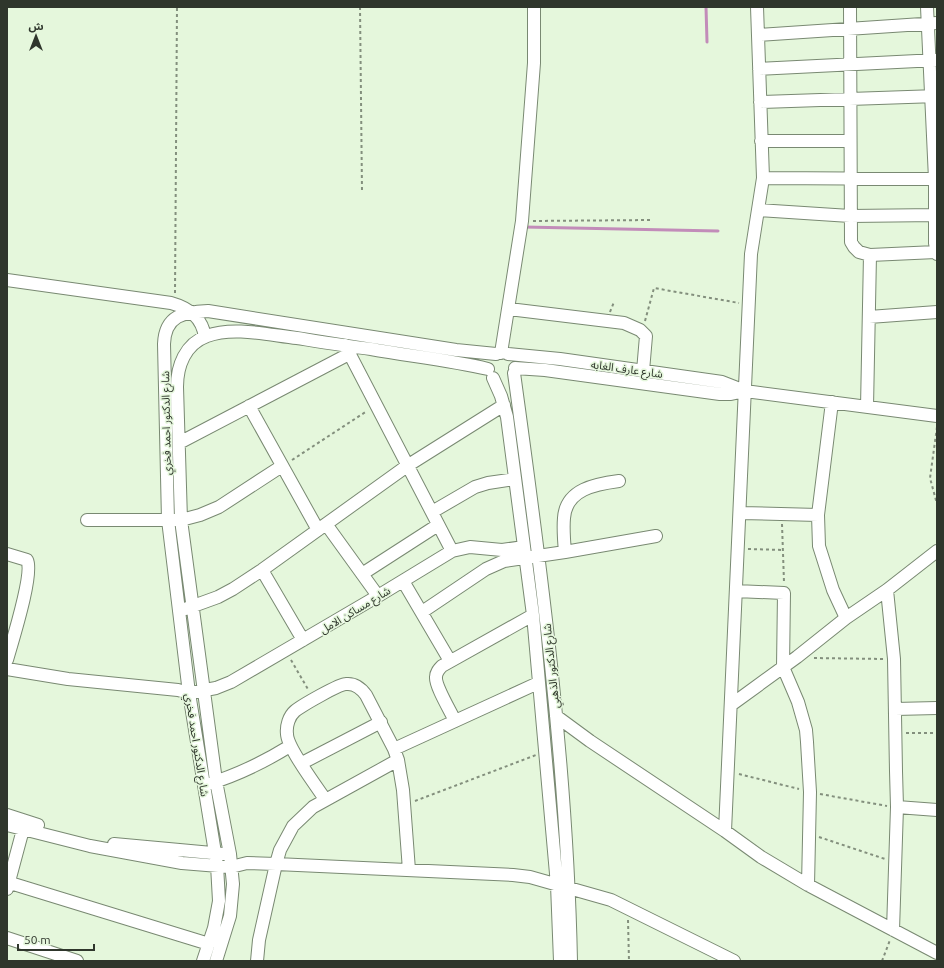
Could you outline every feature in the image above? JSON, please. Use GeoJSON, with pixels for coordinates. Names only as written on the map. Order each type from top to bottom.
{"type":"FeatureCollection","features":[{"type":"Feature","properties":{"kind":"street"},"geometry":{"type":"LineString","coordinates":[[501,354],[522,221],[534,63],[534,7]]}},
{"type":"Feature","properties":{"kind":"street"},"geometry":{"type":"LineString","coordinates":[[725,831],[751,254],[763,178],[757,7]]}},
{"type":"Feature","properties":{"kind":"street"},"geometry":{"type":"LineString","coordinates":[[850,7],[851,237],[854,247],[864,254],[870,255],[937,253],[935,243],[936,215],[932,23],[927,7]]}},
{"type":"Feature","properties":{"kind":"street"},"geometry":{"type":"LineString","coordinates":[[758,35],[932,23]]}},
{"type":"Feature","properties":{"kind":"street"},"geometry":{"type":"LineString","coordinates":[[759,69],[933,60]]}},
{"type":"Feature","properties":{"kind":"street"},"geometry":{"type":"LineString","coordinates":[[760,102],[934,96]]}},
{"type":"Feature","properties":{"kind":"street"},"geometry":{"type":"LineString","coordinates":[[762,141],[850,141]]}},
{"type":"Feature","properties":{"kind":"street"},"geometry":{"type":"LineString","coordinates":[[763,178],[850,178],[935,172]]}},
{"type":"Feature","properties":{"kind":"street"},"geometry":{"type":"LineString","coordinates":[[758,210],[850,216],[936,215]]}},
{"type":"Feature","properties":{"kind":"street"},"geometry":{"type":"LineString","coordinates":[[867,407],[870,255]]}},
{"type":"Feature","properties":{"kind":"street"},"geometry":{"type":"LineString","coordinates":[[7,280],[175,304],[191,312],[201,322],[205,337]]}},
{"type":"Feature","properties":{"kind":"street"},"geometry":{"type":"LineString","coordinates":[[509,309],[606,320],[634,326],[646,336],[643,371]]}},
{"type":"Feature","properties":{"kind":"street","name":"شارع الدكتور احمد فخري"},"geometry":{"type":"LineString","coordinates":[[203,961],[209,944],[219,901],[217,859],[203,785],[189,693],[168,520],[164,344],[166,328],[176,317],[183,313],[208,311],[434,347],[475,353],[501,354]]}},
{"type":"Feature","properties":{"kind":"street"},"geometry":{"type":"LineString","coordinates":[[869,317],[937,312]]}},
{"type":"Feature","properties":{"kind":"street","name":"شارع الدكتور احمد فخري"},"geometry":{"type":"LineString","coordinates":[[216,961],[230,916],[233,884],[231,860],[216,781],[181,520],[177,375],[185,353],[194,344],[205,337],[217,333],[247,332],[491,373]]}},
{"type":"Feature","properties":{"kind":"street"},"geometry":{"type":"LineString","coordinates":[[164,344],[173,351],[185,353]]}},
{"type":"Feature","properties":{"kind":"street"},"geometry":{"type":"LineString","coordinates":[[179,443],[249,406],[347,350],[452,551]]}},
{"type":"Feature","properties":{"kind":"street"},"geometry":{"type":"LineString","coordinates":[[501,354],[512,358],[515,363],[515,370],[507,379],[498,380],[491,373],[488,363],[491,358],[501,354]]}},
{"type":"Feature","properties":{"kind":"street","name":"شارع عارف الغابه"},"geometry":{"type":"LineString","coordinates":[[501,354],[560,359],[722,382],[745,391],[937,416]]}},
{"type":"Feature","properties":{"kind":"street","name":"شارع عارف الغابه"},"geometry":{"type":"LineString","coordinates":[[515,370],[545,370],[720,394],[731,394],[745,391]]}},
{"type":"Feature","properties":{"kind":"street","name":"شارع الدكتور الذهبي"},"geometry":{"type":"LineString","coordinates":[[515,370],[539,556],[556,716],[563,886],[560,961]]}},
{"type":"Feature","properties":{"kind":"street","name":"شارع الدكتور الذهبي"},"geometry":{"type":"LineString","coordinates":[[491,373],[504,405],[515,479],[533,615],[545,751],[563,886],[571,961]]}},
{"type":"Feature","properties":{"kind":"street"},"geometry":{"type":"LineString","coordinates":[[832,402],[818,515],[819,546],[833,590],[846,618]]}},
{"type":"Feature","properties":{"kind":"street"},"geometry":{"type":"LineString","coordinates":[[180,610],[228,592],[262,570],[407,466],[504,405]]}},
{"type":"Feature","properties":{"kind":"street"},"geometry":{"type":"LineString","coordinates":[[249,406],[282,466],[322,527],[362,574],[378,596]]}},
{"type":"Feature","properties":{"kind":"street"},"geometry":{"type":"LineString","coordinates":[[86,520],[181,520],[200,515],[219,507],[282,466]]}},
{"type":"Feature","properties":{"kind":"street"},"geometry":{"type":"LineString","coordinates":[[432,512],[475,487],[488,483],[515,479]]}},
{"type":"Feature","properties":{"kind":"street"},"geometry":{"type":"LineString","coordinates":[[564,552],[564,518],[567,504],[571,498],[589,487],[619,481]]}},
{"type":"Feature","properties":{"kind":"street"},"geometry":{"type":"LineString","coordinates":[[740,513],[818,515]]}},
{"type":"Feature","properties":{"kind":"street"},"geometry":{"type":"LineString","coordinates":[[362,574],[438,525]]}},
{"type":"Feature","properties":{"kind":"street"},"geometry":{"type":"LineString","coordinates":[[422,612],[495,564],[525,553],[539,556],[656,536]]}},
{"type":"Feature","properties":{"kind":"street","name":"شارع مساكن الامل"},"geometry":{"type":"LineString","coordinates":[[189,693],[216,688],[231,682],[452,551],[470,547],[525,553]]}},
{"type":"Feature","properties":{"kind":"street"},"geometry":{"type":"LineString","coordinates":[[731,705],[797,657],[846,618],[887,590],[937,551]]}},
{"type":"Feature","properties":{"kind":"street"},"geometry":{"type":"LineString","coordinates":[[7,554],[27,560],[29,564],[28,580],[7,660]]}},
{"type":"Feature","properties":{"kind":"street"},"geometry":{"type":"LineString","coordinates":[[262,570],[303,640]]}},
{"type":"Feature","properties":{"kind":"street"},"geometry":{"type":"LineString","coordinates":[[403,581],[450,661]]}},
{"type":"Feature","properties":{"kind":"street"},"geometry":{"type":"LineString","coordinates":[[887,590],[894,659],[897,807],[893,930]]}},
{"type":"Feature","properties":{"kind":"street"},"geometry":{"type":"LineString","coordinates":[[736,591],[784,593],[783,667],[798,702],[806,730],[810,792],[808,885]]}},
{"type":"Feature","properties":{"kind":"street"},"geometry":{"type":"LineString","coordinates":[[455,721],[437,685],[436,678],[438,671],[442,666],[450,661],[533,615]]}},
{"type":"Feature","properties":{"kind":"street"},"geometry":{"type":"LineString","coordinates":[[7,668],[47,676],[178,690],[189,693]]}},
{"type":"Feature","properties":{"kind":"street"},"geometry":{"type":"LineString","coordinates":[[257,961],[259,940],[276,864],[286,838],[293,826],[313,807],[396,754],[455,721],[538,683]]}},
{"type":"Feature","properties":{"kind":"street"},"geometry":{"type":"LineString","coordinates":[[325,799],[290,746],[287,735],[287,726],[294,712],[338,685],[351,684],[362,690],[381,722],[396,754],[404,805],[409,870]]}},
{"type":"Feature","properties":{"kind":"street"},"geometry":{"type":"LineString","coordinates":[[895,709],[937,708]]}},
{"type":"Feature","properties":{"kind":"street"},"geometry":{"type":"LineString","coordinates":[[556,716],[590,741],[725,831],[761,857],[808,885],[937,953]]}},
{"type":"Feature","properties":{"kind":"street"},"geometry":{"type":"LineString","coordinates":[[302,763],[381,722]]}},
{"type":"Feature","properties":{"kind":"street"},"geometry":{"type":"LineString","coordinates":[[203,785],[259,764],[290,746]]}},
{"type":"Feature","properties":{"kind":"street"},"geometry":{"type":"LineString","coordinates":[[897,807],[937,810]]}},
{"type":"Feature","properties":{"kind":"street"},"geometry":{"type":"LineString","coordinates":[[7,815],[25,825]]}},
{"type":"Feature","properties":{"kind":"street"},"geometry":{"type":"LineString","coordinates":[[7,824],[25,825],[91,843],[111,844],[247,863],[530,877],[597,895],[628,907],[734,961]]}},
{"type":"Feature","properties":{"kind":"street"},"geometry":{"type":"LineString","coordinates":[[25,825],[8,885],[209,944]]}},
{"type":"Feature","properties":{"kind":"street"},"geometry":{"type":"LineString","coordinates":[[7,938],[77,961]]}},
{"type":"Feature","properties":{"kind":"path"},"geometry":{"type":"LineString","coordinates":[[175,304],[177,7]]}},
{"type":"Feature","properties":{"kind":"path"},"geometry":{"type":"LineString","coordinates":[[360,7],[362,191]]}},
{"type":"Feature","properties":{"kind":"path"},"geometry":{"type":"LineString","coordinates":[[522,221],[652,220]]}},
{"type":"Feature","properties":{"kind":"path"},"geometry":{"type":"LineString","coordinates":[[642,332],[654,288],[749,305]]}},
{"type":"Feature","properties":{"kind":"path"},"geometry":{"type":"LineString","coordinates":[[282,466],[376,406]]}},
{"type":"Feature","properties":{"kind":"path"},"geometry":{"type":"LineString","coordinates":[[937,425],[930,478],[937,504]]}},
{"type":"Feature","properties":{"kind":"path"},"geometry":{"type":"LineString","coordinates":[[782,514],[784,593]]}},
{"type":"Feature","properties":{"kind":"path"},"geometry":{"type":"LineString","coordinates":[[738,549],[783,550]]}},
{"type":"Feature","properties":{"kind":"path"},"geometry":{"type":"LineString","coordinates":[[286,650],[314,700]]}},
{"type":"Feature","properties":{"kind":"path"},"geometry":{"type":"LineString","coordinates":[[797,657],[894,659]]}},
{"type":"Feature","properties":{"kind":"path"},"geometry":{"type":"LineString","coordinates":[[895,733],[937,733]]}},
{"type":"Feature","properties":{"kind":"path"},"geometry":{"type":"LineString","coordinates":[[404,805],[545,751]]}},
{"type":"Feature","properties":{"kind":"path"},"geometry":{"type":"LineString","coordinates":[[809,834],[896,862]]}},
{"type":"Feature","properties":{"kind":"path"},"geometry":{"type":"LineString","coordinates":[[628,907],[629,961]]}},
{"type":"Feature","properties":{"kind":"path"},"geometry":{"type":"LineString","coordinates":[[882,961],[893,930]]}},
{"type":"Feature","properties":{"kind":"waterway"},"geometry":{"type":"LineString","coordinates":[[706,7],[707,42]]}},
{"type":"Feature","properties":{"kind":"waterway"},"geometry":{"type":"LineString","coordinates":[[524,227],[718,231]]}}]}
